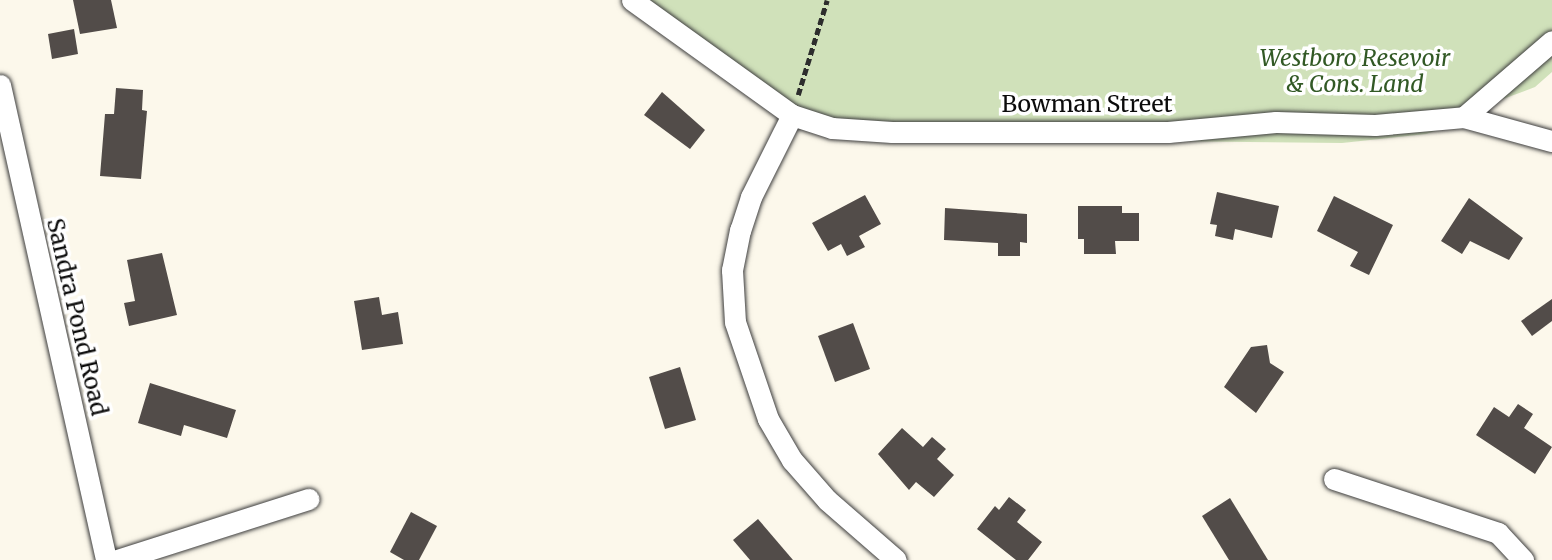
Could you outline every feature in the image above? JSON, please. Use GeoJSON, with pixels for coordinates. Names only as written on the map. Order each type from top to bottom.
{"type":"FeatureCollection","features":[{"type":"Feature","properties":{"kind":"street","name":"Bowman Street"},"geometry":{"type":"LineString","coordinates":[[632,0],[792,115],[832,128],[892,132],[1168,132],[1276,122],[1375,125],[1464,117]]}},
{"type":"Feature","properties":{"kind":"street"},"geometry":{"type":"LineString","coordinates":[[1464,117],[1552,41]]}},
{"type":"Feature","properties":{"kind":"street","name":"Sandra Pond Road"},"geometry":{"type":"LineString","coordinates":[[0,85],[106,560]]}},
{"type":"Feature","properties":{"kind":"street"},"geometry":{"type":"LineString","coordinates":[[792,115],[751,198],[740,230],[732,270],[735,322],[768,419],[792,460],[827,500],[896,560]]}},
{"type":"Feature","properties":{"kind":"street"},"geometry":{"type":"LineString","coordinates":[[1464,117],[1552,141]]}},
{"type":"Feature","properties":{"kind":"street"},"geometry":{"type":"LineString","coordinates":[[1334,479],[1498,533],[1524,560]]}},
{"type":"Feature","properties":{"kind":"street"},"geometry":{"type":"LineString","coordinates":[[117,560],[308,499]]}},
{"type":"Feature","properties":{"kind":"path"},"geometry":{"type":"LineString","coordinates":[[792,115],[827,0]]}},
{"type":"Feature","properties":{"kind":"green space","name":"Westboro Resevoir & Cons. Land"},"geometry":{"type":"Polygon","coordinates":[[[646,0],[1552,0],[1552,72],[1535,87],[1495,102],[1472,119],[1426,134],[1342,143],[978,139],[827,129],[646,0]]]}},
{"type":"Feature","properties":{"kind":"building"},"geometry":{"type":"Polygon","coordinates":[[[73,0],[111,0],[117,28],[80,34],[73,0]]]}},
{"type":"Feature","properties":{"kind":"building"},"geometry":{"type":"Polygon","coordinates":[[[74,29],[78,54],[52,59],[48,34],[74,29]]]}},
{"type":"Feature","properties":{"kind":"building"},"geometry":{"type":"Polygon","coordinates":[[[116,88],[143,90],[142,110],[147,111],[141,179],[100,176],[105,114],[114,114],[116,88]]]}},
{"type":"Feature","properties":{"kind":"building"},"geometry":{"type":"Polygon","coordinates":[[[662,92],[705,130],[690,149],[644,115],[662,92]]]}},
{"type":"Feature","properties":{"kind":"building"},"geometry":{"type":"Polygon","coordinates":[[[1217,192],[1279,206],[1272,238],[1235,229],[1233,240],[1215,236],[1217,225],[1210,224],[1217,192]]]}},
{"type":"Feature","properties":{"kind":"building"},"geometry":{"type":"Polygon","coordinates":[[[865,195],[881,224],[859,236],[865,247],[847,256],[841,244],[828,251],[812,223],[865,195]]]}},
{"type":"Feature","properties":{"kind":"building"},"geometry":{"type":"Polygon","coordinates":[[[1334,196],[1393,225],[1369,275],[1350,266],[1358,252],[1317,231],[1334,196]]]}},
{"type":"Feature","properties":{"kind":"building"},"geometry":{"type":"Polygon","coordinates":[[[1469,198],[1523,238],[1509,260],[1470,241],[1462,254],[1441,241],[1469,198]]]}},
{"type":"Feature","properties":{"kind":"building"},"geometry":{"type":"Polygon","coordinates":[[[1078,206],[1122,206],[1122,213],[1139,213],[1139,241],[1115,241],[1116,254],[1084,254],[1084,239],[1078,239],[1078,206]]]}},
{"type":"Feature","properties":{"kind":"building"},"geometry":{"type":"Polygon","coordinates":[[[945,208],[1027,214],[1027,243],[1020,242],[1020,256],[998,256],[998,243],[944,240],[945,208]]]}},
{"type":"Feature","properties":{"kind":"building"},"geometry":{"type":"Polygon","coordinates":[[[162,253],[177,315],[129,326],[124,303],[135,301],[127,260],[162,253]]]}},
{"type":"Feature","properties":{"kind":"building"},"geometry":{"type":"Polygon","coordinates":[[[379,297],[382,315],[398,312],[403,344],[362,350],[354,301],[379,297]]]}},
{"type":"Feature","properties":{"kind":"building"},"geometry":{"type":"Polygon","coordinates":[[[1552,299],[1552,321],[1532,336],[1521,321],[1552,299]]]}},
{"type":"Feature","properties":{"kind":"building"},"geometry":{"type":"Polygon","coordinates":[[[853,323],[870,369],[835,382],[818,336],[853,323]]]}},
{"type":"Feature","properties":{"kind":"building"},"geometry":{"type":"Polygon","coordinates":[[[1267,345],[1270,363],[1284,372],[1256,413],[1224,387],[1251,347],[1267,345]]]}},
{"type":"Feature","properties":{"kind":"building"},"geometry":{"type":"Polygon","coordinates":[[[680,367],[696,420],[665,429],[649,377],[680,367]]]}},
{"type":"Feature","properties":{"kind":"building"},"geometry":{"type":"Polygon","coordinates":[[[150,383],[236,410],[227,438],[184,425],[181,436],[138,423],[150,383]]]}},
{"type":"Feature","properties":{"kind":"building"},"geometry":{"type":"Polygon","coordinates":[[[1518,404],[1533,414],[1524,428],[1552,447],[1535,474],[1476,435],[1494,407],[1509,417],[1518,404]]]}},
{"type":"Feature","properties":{"kind":"building"},"geometry":{"type":"Polygon","coordinates":[[[902,428],[923,447],[932,437],[946,449],[937,459],[954,475],[934,497],[916,482],[909,490],[878,454],[902,428]]]}},
{"type":"Feature","properties":{"kind":"building"},"geometry":{"type":"Polygon","coordinates":[[[1009,497],[1026,510],[1017,522],[1042,542],[1028,560],[1016,560],[977,529],[995,506],[999,510],[1009,497]]]}},
{"type":"Feature","properties":{"kind":"building"},"geometry":{"type":"Polygon","coordinates":[[[1230,498],[1268,560],[1229,560],[1202,516],[1230,498]]]}},
{"type":"Feature","properties":{"kind":"building"},"geometry":{"type":"Polygon","coordinates":[[[411,512],[437,526],[419,560],[404,560],[390,552],[411,512]]]}},
{"type":"Feature","properties":{"kind":"building"},"geometry":{"type":"Polygon","coordinates":[[[758,519],[793,560],[750,560],[733,540],[758,519]]]}}]}
